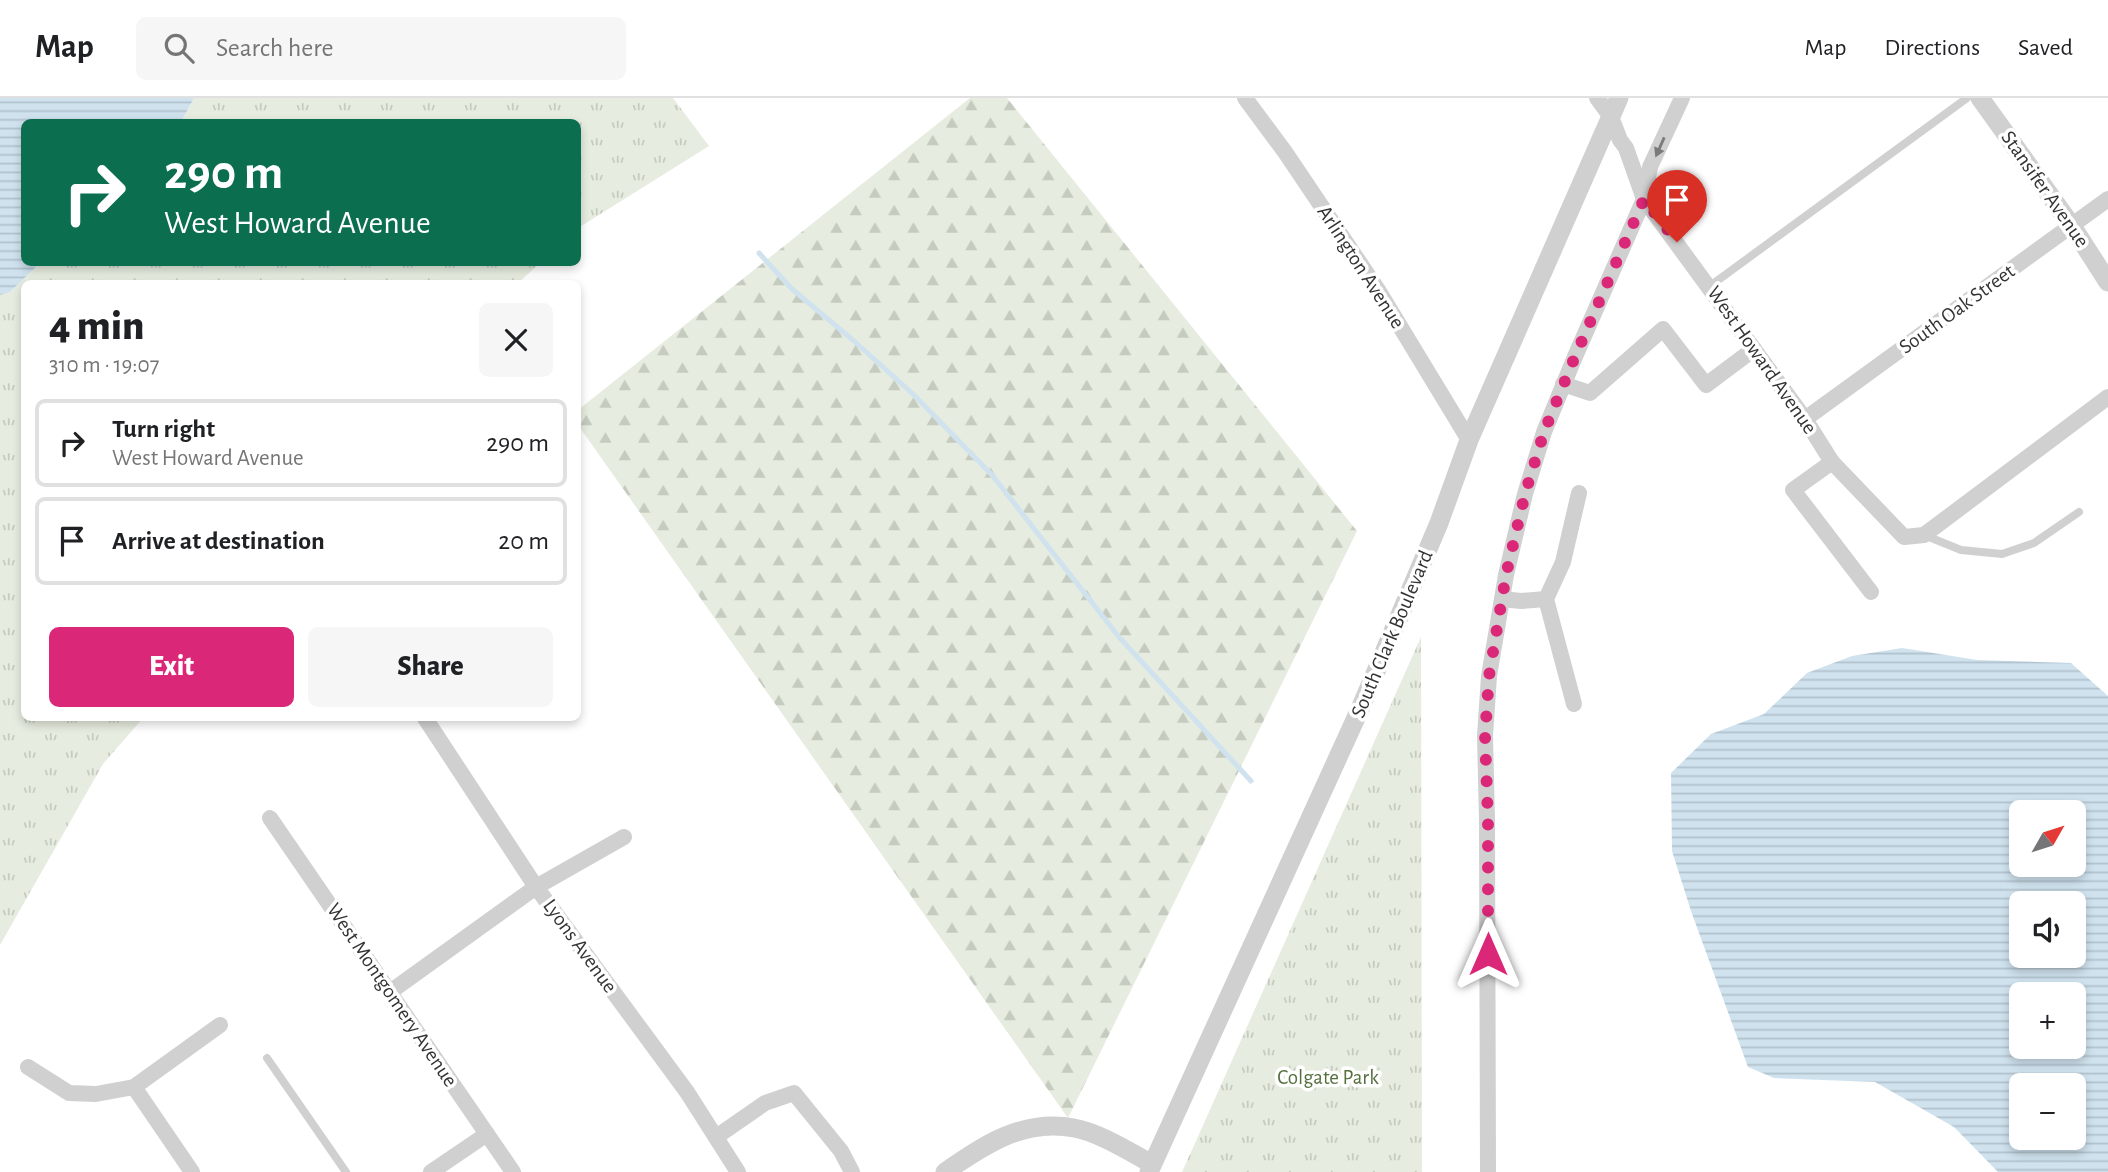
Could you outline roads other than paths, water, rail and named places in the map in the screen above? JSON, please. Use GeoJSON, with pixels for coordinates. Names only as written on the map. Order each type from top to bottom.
{"type":"FeatureCollection","features":[{"type":"Feature","properties":{"kind":"street","name":"Arlington Avenue"},"geometry":{"type":"LineString","coordinates":[[1245,98],[1378,290],[1469,440]]}},
{"type":"Feature","properties":{"kind":"street","name":"West Howard Avenue"},"geometry":{"type":"LineString","coordinates":[[1597,98],[1611,117],[1626,148],[1644,199],[1710,286],[1805,419],[1832,462],[1904,537],[1924,535]]}},
{"type":"Feature","properties":{"kind":"street","name":"South Clark Boulevard"},"geometry":{"type":"LineString","coordinates":[[1151,1168],[1360,709],[1439,523],[1469,440],[1619,98]]}},
{"type":"Feature","properties":{"kind":"street"},"geometry":{"type":"LineString","coordinates":[[1488,1172],[1488,820],[1485,736],[1489,676],[1502,599],[1525,494],[1544,432],[1644,199],[1650,167],[1682,98]]}},
{"type":"Feature","properties":{"kind":"street","name":"Stansifer Avenue"},"geometry":{"type":"LineString","coordinates":[[1980,98],[2108,282]]}},
{"type":"Feature","properties":{"kind":"street","name":"South Oak Street"},"geometry":{"type":"LineString","coordinates":[[1805,419],[2108,199]]}},
{"type":"Feature","properties":{"kind":"street"},"geometry":{"type":"LineString","coordinates":[[1563,384],[1590,393],[1662,329],[1706,385],[1754,349]]}},
{"type":"Feature","properties":{"kind":"street"},"geometry":{"type":"LineString","coordinates":[[1924,535],[2108,397]]}},
{"type":"Feature","properties":{"kind":"street"},"geometry":{"type":"LineString","coordinates":[[1832,462],[1793,490],[1871,592]]}},
{"type":"Feature","properties":{"kind":"street"},"geometry":{"type":"LineString","coordinates":[[1574,704],[1546,599],[1563,562],[1579,493]]}},
{"type":"Feature","properties":{"kind":"street"},"geometry":{"type":"LineString","coordinates":[[1502,599],[1546,599]]}},
{"type":"Feature","properties":{"kind":"street","name":"Lyons Avenue"},"geometry":{"type":"LineString","coordinates":[[427,721],[536,887],[687,1092],[738,1172]]}},
{"type":"Feature","properties":{"kind":"street","name":"West Montgomery Avenue"},"geometry":{"type":"LineString","coordinates":[[271,818],[513,1172]]}},
{"type":"Feature","properties":{"kind":"street"},"geometry":{"type":"LineString","coordinates":[[390,992],[536,887],[624,837]]}},
{"type":"Feature","properties":{"kind":"street"},"geometry":{"type":"LineString","coordinates":[[28,1067],[69,1093],[96,1094],[134,1087],[220,1025]]}},
{"type":"Feature","properties":{"kind":"street"},"geometry":{"type":"LineString","coordinates":[[134,1087],[192,1172]]}},
{"type":"Feature","properties":{"kind":"street"},"geometry":{"type":"LineString","coordinates":[[716,1137],[765,1103],[794,1093],[841,1151],[852,1172]]}},
{"type":"Feature","properties":{"kind":"street"},"geometry":{"type":"LineString","coordinates":[[945,1172],[1009,1133],[1040,1126],[1075,1128],[1112,1143],[1151,1168]]}},
{"type":"Feature","properties":{"kind":"street"},"geometry":{"type":"LineString","coordinates":[[431,1172],[487,1134]]}},
{"type":"Feature","properties":{"kind":"lane"},"geometry":{"type":"LineString","coordinates":[[1710,286],[1967,98]]}},
{"type":"Feature","properties":{"kind":"lane"},"geometry":{"type":"LineString","coordinates":[[1924,535],[1961,551],[2001,554],[2034,543],[2079,512]]}},
{"type":"Feature","properties":{"kind":"lane"},"geometry":{"type":"LineString","coordinates":[[267,1058],[346,1172]]}},
{"type":"Feature","properties":{"kind":"water"},"geometry":{"type":"Polygon","coordinates":[[[0,98],[194,98],[183,119],[21,119],[21,266],[37,266],[10,292],[0,295],[0,98]]]}},
{"type":"Feature","properties":{"kind":"water"},"geometry":{"type":"Polygon","coordinates":[[[1902,648],[1977,660],[2071,663],[2108,696],[2108,1172],[1998,1172],[1954,1127],[1875,1082],[1774,1078],[1748,1067],[1672,851],[1671,773],[1711,734],[1764,714],[1807,673],[1852,656],[1902,648]]]}},
{"type":"Feature","properties":{"kind":"waterway"},"geometry":{"type":"LineString","coordinates":[[759,253],[792,289],[914,395],[992,475],[1119,637],[1251,781]]}},
{"type":"Feature","properties":{"kind":"park label","name":"Colgate Park"},"geometry":{"type":"Point","coordinates":[1328,1077]}}]}
